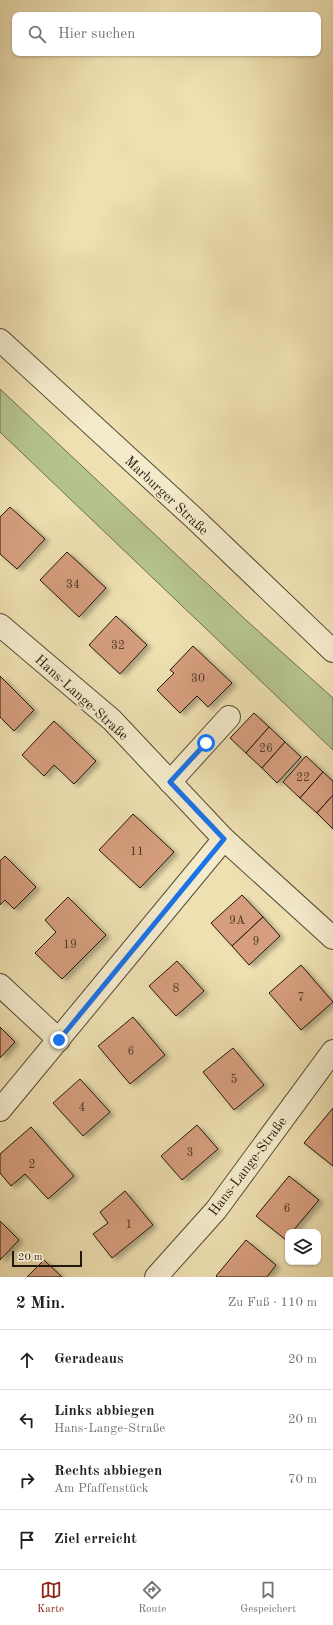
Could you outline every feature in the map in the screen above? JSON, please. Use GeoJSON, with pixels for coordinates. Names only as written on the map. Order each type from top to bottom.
{"type":"FeatureCollection","features":[{"type":"Feature","properties":{"kind":"street","name":"Marburger Straße"},"geometry":{"type":"LineString","coordinates":[[0,340],[195,519],[333,651]]}},
{"type":"Feature","properties":{"kind":"street","name":"Hans-Lange-Straße"},"geometry":{"type":"LineString","coordinates":[[0,625],[112,720],[224,839],[333,938]]}},
{"type":"Feature","properties":{"kind":"street"},"geometry":{"type":"LineString","coordinates":[[170,782],[229,717]]}},
{"type":"Feature","properties":{"kind":"street"},"geometry":{"type":"LineString","coordinates":[[0,1110],[224,839]]}},
{"type":"Feature","properties":{"kind":"street"},"geometry":{"type":"LineString","coordinates":[[0,985],[59,1040]]}},
{"type":"Feature","properties":{"kind":"street","name":"Hans-Lange-Straße"},"geometry":{"type":"LineString","coordinates":[[156,1277],[216,1210],[333,1051]]}},
{"type":"Feature","properties":{"kind":"green space"},"geometry":{"type":"Polygon","coordinates":[[[0,389],[247,621],[333,698],[333,750],[0,432],[0,389]]]}},
{"type":"Feature","properties":{"kind":"building"},"geometry":{"type":"Polygon","coordinates":[[[10,507],[45,539],[17,569],[0,554],[0,517],[10,507]]]}},
{"type":"Feature","properties":{"kind":"building"},"geometry":{"type":"Polygon","coordinates":[[[67,552],[106,588],[79,617],[40,580],[67,552]]]}},
{"type":"Feature","properties":{"kind":"building"},"geometry":{"type":"Polygon","coordinates":[[[116,616],[147,645],[120,674],[89,645],[116,616]]]}},
{"type":"Feature","properties":{"kind":"building"},"geometry":{"type":"Polygon","coordinates":[[[193,646],[232,683],[208,707],[197,696],[180,713],[157,690],[174,673],[170,670],[193,646]]]}},
{"type":"Feature","properties":{"kind":"building"},"geometry":{"type":"Polygon","coordinates":[[[0,676],[34,710],[14,731],[0,717],[0,676]]]}},
{"type":"Feature","properties":{"kind":"building"},"geometry":{"type":"Polygon","coordinates":[[[254,713],[269,727],[246,753],[230,738],[254,713]]]}},
{"type":"Feature","properties":{"kind":"building"},"geometry":{"type":"Polygon","coordinates":[[[54,721],[96,761],[74,784],[54,765],[44,776],[22,755],[54,721]]]}},
{"type":"Feature","properties":{"kind":"building"},"geometry":{"type":"Polygon","coordinates":[[[269,727],[285,742],[262,768],[246,753],[269,727]]]}},
{"type":"Feature","properties":{"kind":"building"},"geometry":{"type":"Polygon","coordinates":[[[285,742],[301,757],[277,783],[262,768],[285,742]]]}},
{"type":"Feature","properties":{"kind":"building"},"geometry":{"type":"Polygon","coordinates":[[[306,756],[323,772],[300,798],[283,782],[306,756]]]}},
{"type":"Feature","properties":{"kind":"building"},"geometry":{"type":"Polygon","coordinates":[[[323,772],[333,781],[333,795],[317,813],[300,798],[323,772]]]}},
{"type":"Feature","properties":{"kind":"building"},"geometry":{"type":"Polygon","coordinates":[[[333,795],[333,829],[317,813],[333,795]]]}},
{"type":"Feature","properties":{"kind":"building"},"geometry":{"type":"Polygon","coordinates":[[[133,814],[174,852],[140,888],[99,850],[133,814]]]}},
{"type":"Feature","properties":{"kind":"building"},"geometry":{"type":"Polygon","coordinates":[[[5,856],[36,887],[14,909],[5,900],[0,905],[0,861],[5,856]]]}},
{"type":"Feature","properties":{"kind":"building"},"geometry":{"type":"Polygon","coordinates":[[[242,895],[263,917],[232,946],[211,923],[242,895]]]}},
{"type":"Feature","properties":{"kind":"building"},"geometry":{"type":"Polygon","coordinates":[[[68,897],[106,935],[62,979],[35,953],[56,932],[45,920],[68,897]]]}},
{"type":"Feature","properties":{"kind":"building"},"geometry":{"type":"Polygon","coordinates":[[[263,917],[280,936],[249,965],[232,946],[263,917]]]}},
{"type":"Feature","properties":{"kind":"building"},"geometry":{"type":"Polygon","coordinates":[[[177,961],[204,991],[176,1016],[149,986],[177,961]]]}},
{"type":"Feature","properties":{"kind":"building"},"geometry":{"type":"Polygon","coordinates":[[[301,965],[333,1002],[301,1030],[269,993],[301,965]]]}},
{"type":"Feature","properties":{"kind":"building"},"geometry":{"type":"Polygon","coordinates":[[[133,1017],[165,1055],[130,1084],[98,1046],[133,1017]]]}},
{"type":"Feature","properties":{"kind":"building"},"geometry":{"type":"Polygon","coordinates":[[[0,1027],[15,1042],[0,1058],[0,1027]]]}},
{"type":"Feature","properties":{"kind":"building"},"geometry":{"type":"Polygon","coordinates":[[[233,1048],[264,1085],[234,1110],[203,1072],[233,1048]]]}},
{"type":"Feature","properties":{"kind":"building"},"geometry":{"type":"Polygon","coordinates":[[[80,1079],[110,1112],[83,1136],[53,1103],[80,1079]]]}},
{"type":"Feature","properties":{"kind":"building"},"geometry":{"type":"Polygon","coordinates":[[[333,1108],[333,1166],[304,1143],[333,1108]]]}},
{"type":"Feature","properties":{"kind":"building"},"geometry":{"type":"Polygon","coordinates":[[[197,1125],[218,1149],[182,1180],[161,1156],[197,1125]]]}},
{"type":"Feature","properties":{"kind":"building"},"geometry":{"type":"Polygon","coordinates":[[[31,1127],[74,1176],[48,1199],[25,1174],[11,1186],[0,1173],[0,1154],[31,1127]]]}},
{"type":"Feature","properties":{"kind":"building"},"geometry":{"type":"Polygon","coordinates":[[[289,1176],[319,1200],[295,1229],[285,1229],[285,1239],[256,1216],[289,1176]]]}},
{"type":"Feature","properties":{"kind":"building"},"geometry":{"type":"Polygon","coordinates":[[[125,1191],[153,1225],[112,1258],[93,1234],[108,1223],[100,1212],[125,1191]]]}},
{"type":"Feature","properties":{"kind":"building"},"geometry":{"type":"Polygon","coordinates":[[[0,1221],[19,1240],[0,1260],[0,1221]]]}},
{"type":"Feature","properties":{"kind":"building"},"geometry":{"type":"Polygon","coordinates":[[[246,1240],[276,1265],[267,1277],[217,1277],[216,1276],[246,1240]]]}},
{"type":"Feature","properties":{"kind":"building"},"geometry":{"type":"Polygon","coordinates":[[[44,1260],[62,1277],[27,1277],[44,1260]]]}},
{"type":"Feature","properties":{"kind":"route"},"geometry":{"type":"LineString","coordinates":[[59,1040],[224,839],[170,782],[206,743]]}}]}
